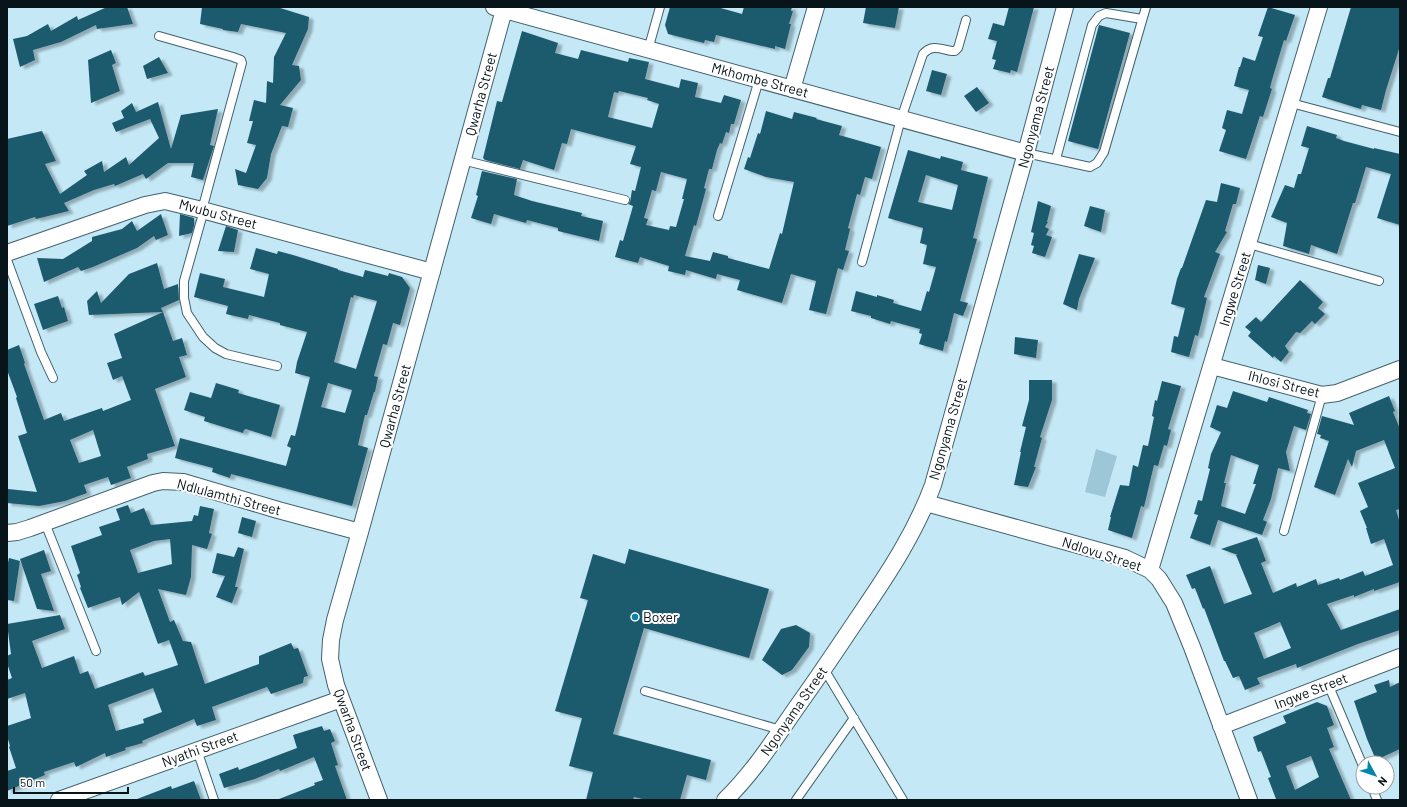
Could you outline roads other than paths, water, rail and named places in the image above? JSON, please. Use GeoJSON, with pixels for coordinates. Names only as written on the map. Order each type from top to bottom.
{"type":"FeatureCollection","features":[{"type":"Feature","properties":{"kind":"street"},"geometry":{"type":"LineString","coordinates":[[792,89],[816,7]]}},
{"type":"Feature","properties":{"kind":"street","name":"Ngonyama Street"},"geometry":{"type":"LineString","coordinates":[[724,800],[755,766],[824,669],[881,584],[916,526],[926,503],[935,477],[1026,153],[1065,7]]}},
{"type":"Feature","properties":{"kind":"street","name":"Ingwe Street"},"geometry":{"type":"LineString","coordinates":[[1150,570],[1320,7]]}},
{"type":"Feature","properties":{"kind":"street","name":"Mkhombe Street"},"geometry":{"type":"LineString","coordinates":[[501,8],[648,50],[1026,153]]}},
{"type":"Feature","properties":{"kind":"street","name":"Qwarha Street"},"geometry":{"type":"LineString","coordinates":[[379,800],[341,699],[331,664],[331,640],[335,620],[432,272],[501,8]]}},
{"type":"Feature","properties":{"kind":"street","name":"Mvubu Street"},"geometry":{"type":"LineString","coordinates":[[7,253],[133,209],[155,202],[165,201],[432,272]]}},
{"type":"Feature","properties":{"kind":"street","name":"Ihlosi Street"},"geometry":{"type":"LineString","coordinates":[[1212,366],[1322,395],[1336,393],[1400,369]]}},
{"type":"Feature","properties":{"kind":"street","name":"Ndlulamthi Street"},"geometry":{"type":"LineString","coordinates":[[7,533],[17,532],[45,523],[153,483],[173,481],[183,482],[360,532]]}},
{"type":"Feature","properties":{"kind":"street","name":"Ndlovu Street"},"geometry":{"type":"LineString","coordinates":[[926,503],[1125,558],[1150,570],[1159,579],[1174,603],[1249,800]]}},
{"type":"Feature","properties":{"kind":"street","name":"Ingwe Street"},"geometry":{"type":"LineString","coordinates":[[1221,726],[1400,657]]}},
{"type":"Feature","properties":{"kind":"street","name":"Nyathi Street"},"geometry":{"type":"LineString","coordinates":[[59,800],[341,699]]}},
{"type":"Feature","properties":{"kind":"lane"},"geometry":{"type":"LineString","coordinates":[[648,50],[660,7]]}},
{"type":"Feature","properties":{"kind":"lane"},"geometry":{"type":"LineString","coordinates":[[1026,153],[1090,166],[1097,163],[1104,152],[1146,7]]}},
{"type":"Feature","properties":{"kind":"lane"},"geometry":{"type":"LineString","coordinates":[[1056,159],[1092,25],[1099,16],[1106,13],[1142,19]]}},
{"type":"Feature","properties":{"kind":"lane"},"geometry":{"type":"LineString","coordinates":[[862,262],[901,119],[923,54],[927,49],[932,47],[955,51],[958,48],[966,20]]}},
{"type":"Feature","properties":{"kind":"lane"},"geometry":{"type":"LineString","coordinates":[[159,36],[241,60],[242,63],[184,281],[184,298],[187,313],[202,337],[215,348],[226,354],[277,366]]}},
{"type":"Feature","properties":{"kind":"lane"},"geometry":{"type":"LineString","coordinates":[[718,216],[759,80]]}},
{"type":"Feature","properties":{"kind":"lane"},"geometry":{"type":"LineString","coordinates":[[1291,103],[1400,132]]}},
{"type":"Feature","properties":{"kind":"lane"},"geometry":{"type":"LineString","coordinates":[[462,160],[625,200]]}},
{"type":"Feature","properties":{"kind":"lane"},"geometry":{"type":"LineString","coordinates":[[1249,244],[1378,282]]}},
{"type":"Feature","properties":{"kind":"lane"},"geometry":{"type":"LineString","coordinates":[[7,260],[46,364],[53,378]]}},
{"type":"Feature","properties":{"kind":"lane"},"geometry":{"type":"LineString","coordinates":[[1284,531],[1322,395]]}},
{"type":"Feature","properties":{"kind":"lane"},"geometry":{"type":"LineString","coordinates":[[45,523],[96,651]]}},
{"type":"Feature","properties":{"kind":"lane"},"geometry":{"type":"LineString","coordinates":[[824,669],[903,800]]}},
{"type":"Feature","properties":{"kind":"lane"},"geometry":{"type":"LineString","coordinates":[[1328,684],[1358,755]]}},
{"type":"Feature","properties":{"kind":"lane"},"geometry":{"type":"LineString","coordinates":[[645,691],[781,730]]}},
{"type":"Feature","properties":{"kind":"lane"},"geometry":{"type":"LineString","coordinates":[[796,800],[854,718]]}},
{"type":"Feature","properties":{"kind":"lane"},"geometry":{"type":"LineString","coordinates":[[197,750],[214,800]]}},
{"type":"Feature","properties":{"kind":"place","name":"Boxer"},"geometry":{"type":"Point","coordinates":[635,617]}}]}
